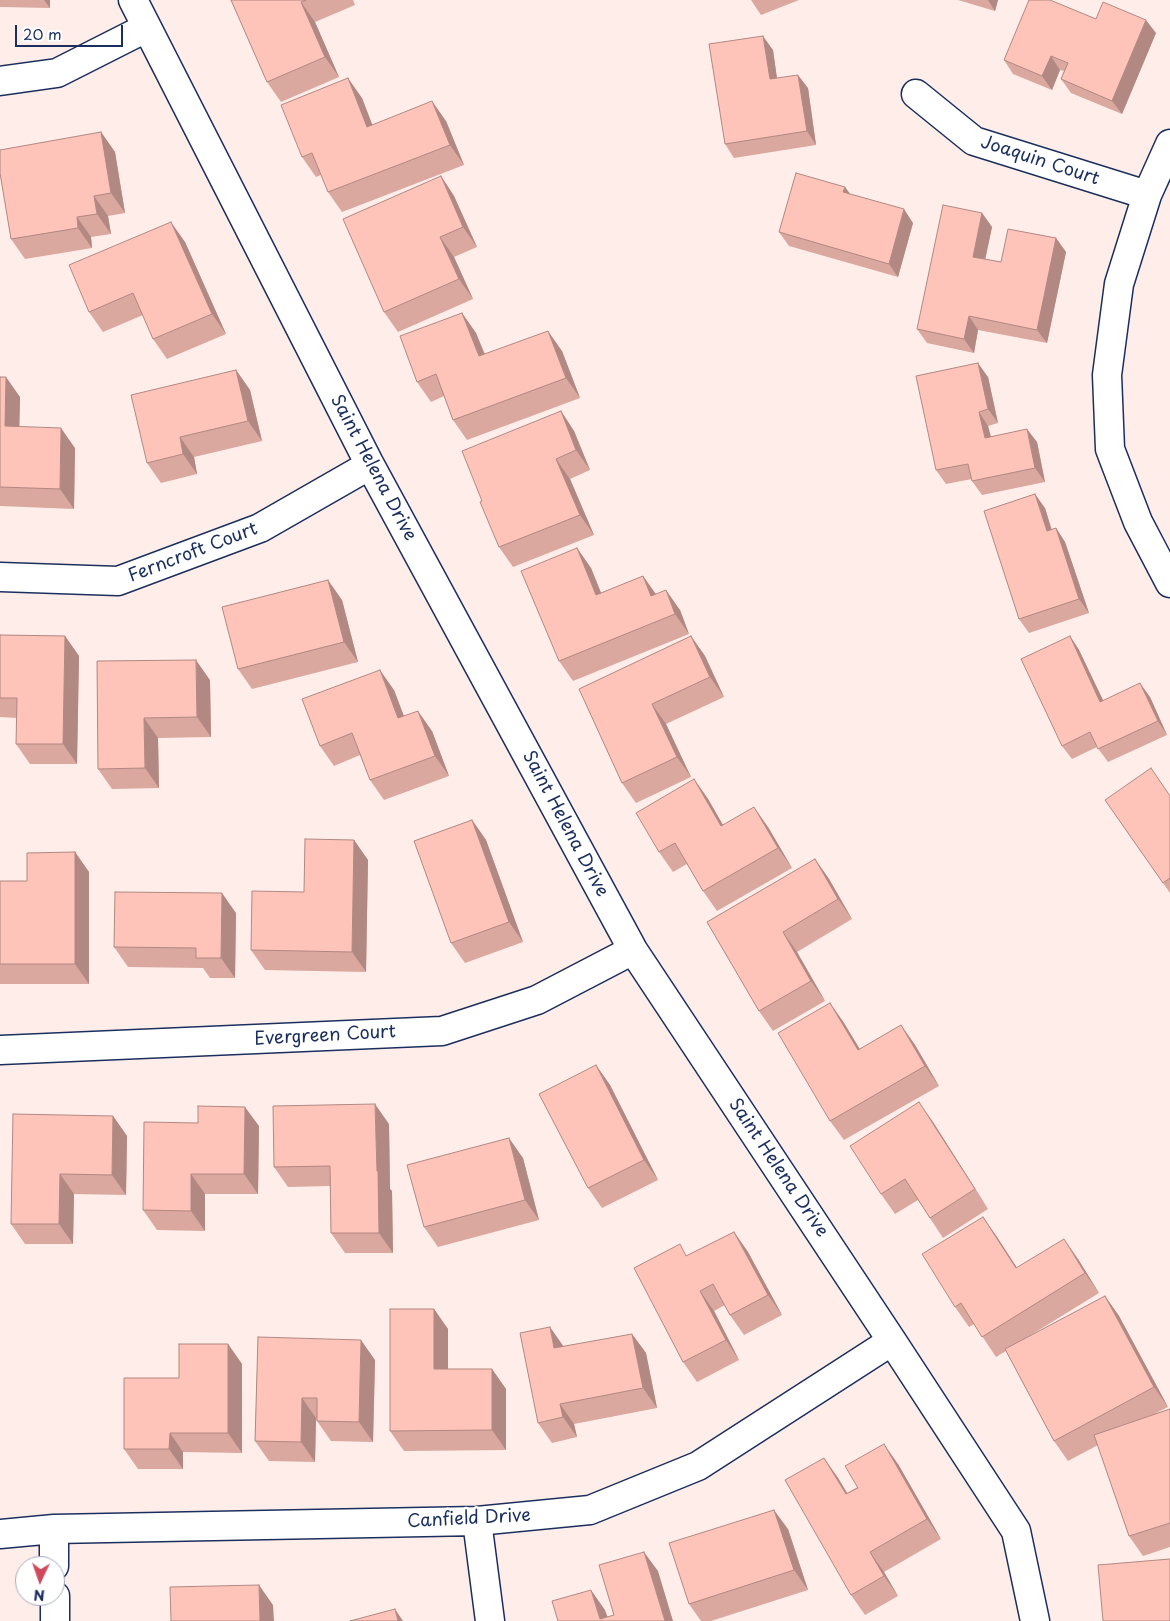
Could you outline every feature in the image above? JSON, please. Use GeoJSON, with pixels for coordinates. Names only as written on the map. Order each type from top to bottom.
{"type":"FeatureCollection","features":[{"type":"Feature","properties":{"kind":"street","name":"Saint Helena Drive"},"geometry":{"type":"LineString","coordinates":[[133,0],[370,465],[633,950],[1016,1531],[1034,1621]]}},
{"type":"Feature","properties":{"kind":"street"},"geometry":{"type":"LineString","coordinates":[[0,81],[57,73],[146,28]]}},
{"type":"Feature","properties":{"kind":"street","name":"Joaquin Court"},"geometry":{"type":"LineString","coordinates":[[916,94],[974,141],[1147,195]]}},
{"type":"Feature","properties":{"kind":"street"},"geometry":{"type":"LineString","coordinates":[[1170,144],[1147,195],[1119,284],[1107,374],[1110,449],[1138,522],[1170,583]]}},
{"type":"Feature","properties":{"kind":"street","name":"Ferncroft Court"},"geometry":{"type":"LineString","coordinates":[[0,577],[118,581],[260,528],[370,465]]}},
{"type":"Feature","properties":{"kind":"street","name":"Evergreen Court"},"geometry":{"type":"LineString","coordinates":[[0,1050],[442,1031],[537,1000],[633,950]]}},
{"type":"Feature","properties":{"kind":"street","name":"Canfield Drive"},"geometry":{"type":"LineString","coordinates":[[0,1534],[54,1529],[477,1522],[590,1510],[698,1466],[892,1341]]}},
{"type":"Feature","properties":{"kind":"street"},"geometry":{"type":"LineString","coordinates":[[477,1522],[490,1621]]}},
{"type":"Feature","properties":{"kind":"street"},"geometry":{"type":"LineString","coordinates":[[54,1529],[54,1556]]}},
{"type":"Feature","properties":{"kind":"street"},"geometry":{"type":"LineString","coordinates":[[55,1606],[55,1621]]}},
{"type":"Feature","properties":{"kind":"building"},"geometry":{"type":"Polygon","coordinates":[[[231,0],[306,0],[301,2],[325,57],[267,82],[231,0]]]}},
{"type":"Feature","properties":{"kind":"building"},"geometry":{"type":"Polygon","coordinates":[[[1029,0],[1050,0],[1096,19],[1103,2],[1146,20],[1112,101],[1061,79],[1068,63],[1051,56],[1042,76],[1004,60],[1029,0]]]}},
{"type":"Feature","properties":{"kind":"building"},"geometry":{"type":"Polygon","coordinates":[[[763,36],[770,79],[798,75],[807,131],[725,144],[709,44],[763,36]]]}},
{"type":"Feature","properties":{"kind":"building"},"geometry":{"type":"Polygon","coordinates":[[[348,78],[367,127],[432,101],[450,145],[328,192],[312,153],[302,157],[281,105],[348,78]]]}},
{"type":"Feature","properties":{"kind":"building"},"geometry":{"type":"Polygon","coordinates":[[[101,132],[111,193],[94,196],[97,214],[77,217],[78,228],[11,239],[0,173],[0,150],[101,132]]]}},
{"type":"Feature","properties":{"kind":"building"},"geometry":{"type":"Polygon","coordinates":[[[796,173],[845,187],[843,192],[904,209],[889,264],[779,232],[796,173]]]}},
{"type":"Feature","properties":{"kind":"building"},"geometry":{"type":"Polygon","coordinates":[[[441,176],[463,227],[440,237],[459,279],[384,312],[343,219],[441,176]]]}},
{"type":"Feature","properties":{"kind":"building"},"geometry":{"type":"Polygon","coordinates":[[[943,205],[982,213],[973,257],[1001,262],[1008,229],[1056,238],[1037,330],[969,316],[964,339],[917,329],[943,205]]]}},
{"type":"Feature","properties":{"kind":"building"},"geometry":{"type":"Polygon","coordinates":[[[171,222],[212,314],[153,339],[133,293],[89,312],[69,265],[171,222]]]}},
{"type":"Feature","properties":{"kind":"building"},"geometry":{"type":"Polygon","coordinates":[[[462,313],[479,356],[548,331],[566,378],[453,420],[436,374],[417,382],[400,336],[462,313]]]}},
{"type":"Feature","properties":{"kind":"building"},"geometry":{"type":"Polygon","coordinates":[[[978,363],[988,409],[979,412],[985,438],[1027,429],[1035,468],[972,481],[968,464],[936,470],[916,376],[978,363]]]}},
{"type":"Feature","properties":{"kind":"building"},"geometry":{"type":"Polygon","coordinates":[[[236,370],[248,421],[180,437],[183,454],[147,463],[131,395],[236,370]]]}},
{"type":"Feature","properties":{"kind":"building"},"geometry":{"type":"Polygon","coordinates":[[[0,377],[6,377],[5,426],[61,428],[60,489],[0,487],[0,377]]]}},
{"type":"Feature","properties":{"kind":"building"},"geometry":{"type":"Polygon","coordinates":[[[561,411],[576,450],[556,459],[580,515],[499,547],[480,502],[482,501],[462,451],[561,411]]]}},
{"type":"Feature","properties":{"kind":"building"},"geometry":{"type":"Polygon","coordinates":[[[1035,494],[1047,531],[1056,528],[1079,599],[1019,619],[984,511],[1035,494]]]}},
{"type":"Feature","properties":{"kind":"building"},"geometry":{"type":"Polygon","coordinates":[[[577,548],[596,595],[643,576],[651,596],[666,590],[675,614],[559,661],[521,571],[577,548]]]}},
{"type":"Feature","properties":{"kind":"building"},"geometry":{"type":"Polygon","coordinates":[[[328,580],[344,642],[238,669],[222,607],[328,580]]]}},
{"type":"Feature","properties":{"kind":"building"},"geometry":{"type":"Polygon","coordinates":[[[0,635],[65,636],[63,744],[16,744],[17,698],[0,698],[0,635]]]}},
{"type":"Feature","properties":{"kind":"building"},"geometry":{"type":"Polygon","coordinates":[[[691,636],[710,677],[652,704],[677,757],[622,783],[579,689],[691,636]]]}},
{"type":"Feature","properties":{"kind":"building"},"geometry":{"type":"Polygon","coordinates":[[[1070,636],[1100,702],[1140,683],[1158,721],[1098,749],[1090,732],[1062,746],[1021,659],[1070,636]]]}},
{"type":"Feature","properties":{"kind":"building"},"geometry":{"type":"Polygon","coordinates":[[[196,660],[197,717],[144,718],[145,768],[98,769],[97,661],[196,660]]]}},
{"type":"Feature","properties":{"kind":"building"},"geometry":{"type":"Polygon","coordinates":[[[380,670],[398,718],[418,711],[435,756],[370,780],[352,733],[320,746],[302,699],[380,670]]]}},
{"type":"Feature","properties":{"kind":"building"},"geometry":{"type":"Polygon","coordinates":[[[1151,768],[1170,796],[1170,878],[1163,883],[1105,800],[1151,768]]]}},
{"type":"Feature","properties":{"kind":"building"},"geometry":{"type":"Polygon","coordinates":[[[694,779],[721,826],[754,807],[778,848],[703,891],[675,843],[659,852],[636,813],[694,779]]]}},
{"type":"Feature","properties":{"kind":"building"},"geometry":{"type":"Polygon","coordinates":[[[472,820],[509,922],[451,943],[414,841],[472,820]]]}},
{"type":"Feature","properties":{"kind":"building"},"geometry":{"type":"Polygon","coordinates":[[[305,839],[354,840],[352,952],[251,950],[252,891],[304,892],[305,839]]]}},
{"type":"Feature","properties":{"kind":"building"},"geometry":{"type":"Polygon","coordinates":[[[75,852],[75,964],[0,964],[0,881],[27,881],[27,853],[75,852]]]}},
{"type":"Feature","properties":{"kind":"building"},"geometry":{"type":"Polygon","coordinates":[[[815,859],[838,899],[783,932],[811,981],[759,1011],[707,922],[815,859]]]}},
{"type":"Feature","properties":{"kind":"building"},"geometry":{"type":"Polygon","coordinates":[[[115,892],[222,893],[221,958],[196,958],[196,948],[114,947],[115,892]]]}},
{"type":"Feature","properties":{"kind":"building"},"geometry":{"type":"Polygon","coordinates":[[[830,1003],[858,1050],[901,1025],[925,1066],[830,1121],[778,1033],[830,1003]]]}},
{"type":"Feature","properties":{"kind":"building"},"geometry":{"type":"Polygon","coordinates":[[[596,1065],[644,1160],[588,1188],[539,1094],[596,1065]]]}},
{"type":"Feature","properties":{"kind":"building"},"geometry":{"type":"Polygon","coordinates":[[[919,1102],[975,1189],[930,1218],[905,1179],[881,1194],[850,1146],[919,1102]]]}},
{"type":"Feature","properties":{"kind":"building"},"geometry":{"type":"Polygon","coordinates":[[[375,1104],[379,1233],[331,1233],[330,1166],[274,1167],[273,1106],[375,1104]]]}},
{"type":"Feature","properties":{"kind":"building"},"geometry":{"type":"Polygon","coordinates":[[[198,1106],[245,1107],[244,1174],[191,1174],[191,1211],[143,1210],[144,1122],[198,1123],[198,1106]]]}},
{"type":"Feature","properties":{"kind":"building"},"geometry":{"type":"Polygon","coordinates":[[[13,1114],[113,1116],[112,1175],[60,1174],[59,1224],[11,1224],[13,1114]]]}},
{"type":"Feature","properties":{"kind":"building"},"geometry":{"type":"Polygon","coordinates":[[[509,1138],[525,1200],[424,1227],[407,1165],[509,1138]]]}},
{"type":"Feature","properties":{"kind":"building"},"geometry":{"type":"Polygon","coordinates":[[[983,1217],[1016,1268],[1064,1239],[1085,1273],[982,1337],[961,1303],[955,1307],[922,1254],[983,1217]]]}},
{"type":"Feature","properties":{"kind":"building"},"geometry":{"type":"Polygon","coordinates":[[[734,1232],[768,1295],[730,1315],[713,1284],[700,1291],[726,1340],[683,1362],[634,1268],[680,1244],[686,1256],[734,1232]]]}},
{"type":"Feature","properties":{"kind":"building"},"geometry":{"type":"Polygon","coordinates":[[[1105,1296],[1154,1387],[1054,1441],[1005,1349],[1105,1296]]]}},
{"type":"Feature","properties":{"kind":"building"},"geometry":{"type":"Polygon","coordinates":[[[390,1309],[434,1309],[434,1369],[492,1369],[492,1430],[390,1431],[390,1309]]]}},
{"type":"Feature","properties":{"kind":"building"},"geometry":{"type":"Polygon","coordinates":[[[550,1327],[554,1348],[632,1334],[643,1388],[560,1404],[563,1417],[538,1423],[520,1333],[550,1327]]]}},
{"type":"Feature","properties":{"kind":"building"},"geometry":{"type":"Polygon","coordinates":[[[258,1337],[361,1340],[359,1422],[317,1421],[317,1398],[302,1398],[301,1442],[255,1441],[258,1337]]]}},
{"type":"Feature","properties":{"kind":"building"},"geometry":{"type":"Polygon","coordinates":[[[179,1344],[228,1344],[228,1433],[170,1433],[169,1449],[124,1449],[124,1378],[179,1378],[179,1344]]]}},
{"type":"Feature","properties":{"kind":"building"},"geometry":{"type":"Polygon","coordinates":[[[1170,1409],[1170,1523],[1129,1536],[1094,1435],[1170,1409]]]}},
{"type":"Feature","properties":{"kind":"building"},"geometry":{"type":"Polygon","coordinates":[[[884,1444],[927,1519],[870,1552],[884,1576],[851,1595],[785,1480],[824,1458],[846,1494],[858,1488],[845,1466],[884,1444]]]}},
{"type":"Feature","properties":{"kind":"building"},"geometry":{"type":"Polygon","coordinates":[[[774,1510],[794,1570],[689,1604],[669,1543],[774,1510]]]}},
{"type":"Feature","properties":{"kind":"building"},"geometry":{"type":"Polygon","coordinates":[[[644,1552],[665,1621],[558,1621],[552,1601],[591,1590],[600,1619],[614,1615],[599,1565],[644,1552]]]}},
{"type":"Feature","properties":{"kind":"building"},"geometry":{"type":"Polygon","coordinates":[[[1170,1559],[1170,1621],[1103,1621],[1098,1565],[1170,1559]]]}},
{"type":"Feature","properties":{"kind":"building"},"geometry":{"type":"Polygon","coordinates":[[[259,1585],[260,1621],[171,1621],[170,1587],[259,1585]]]}},
{"type":"Feature","properties":{"kind":"building"},"geometry":{"type":"Polygon","coordinates":[[[395,1609],[398,1621],[350,1621],[395,1609]]]}}]}
